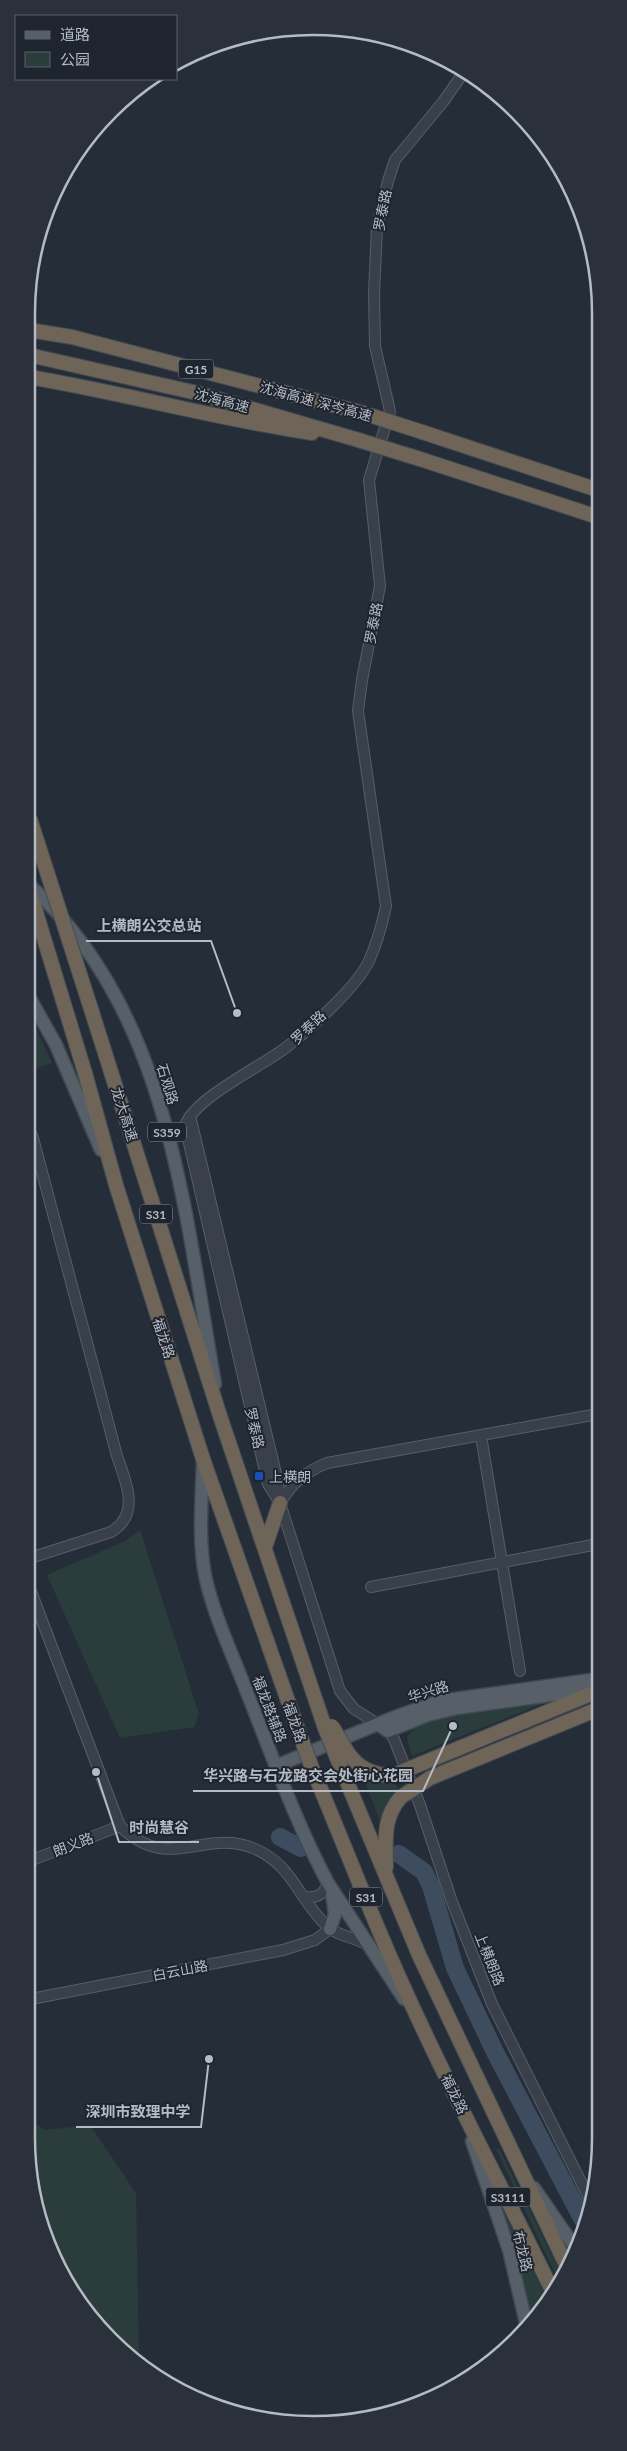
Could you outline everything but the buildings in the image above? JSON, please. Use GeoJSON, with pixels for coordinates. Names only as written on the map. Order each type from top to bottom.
{"type":"FeatureCollection","features":[{"type":"Feature","properties":{"kind":"highway"},"geometry":{"type":"LineString","coordinates":[[35,325],[72,337]]}},
{"type":"Feature","properties":{"kind":"highway","name":"沈海高速 深岑高速"},"geometry":{"type":"LineString","coordinates":[[35,331],[72,337],[363,413],[592,488]]}},
{"type":"Feature","properties":{"kind":"highway","name":"沈海高速"},"geometry":{"type":"LineString","coordinates":[[35,356],[197,393],[355,438]]}},
{"type":"Feature","properties":{"kind":"highway"},"geometry":{"type":"LineString","coordinates":[[35,379],[134,397],[261,425],[355,438]]}},
{"type":"Feature","properties":{"kind":"highway","name":"沈海高速 深岑高速"},"geometry":{"type":"LineString","coordinates":[[355,438],[592,515]]}},
{"type":"Feature","properties":{"kind":"highway","name":"龙大高速"},"geometry":{"type":"LineString","coordinates":[[35,835],[220,1416]]}},
{"type":"Feature","properties":{"kind":"highway","name":"龙大高速"},"geometry":{"type":"LineString","coordinates":[[35,908],[116,1185]]}},
{"type":"Feature","properties":{"kind":"highway","name":"福龙路"},"geometry":{"type":"LineString","coordinates":[[116,1185],[203,1459],[300,1738],[392,1961],[459,2103],[550,2285]]}},
{"type":"Feature","properties":{"kind":"highway","name":"福龙路"},"geometry":{"type":"LineString","coordinates":[[220,1416],[317,1699],[342,1756],[419,1955],[564,2260]]}},
{"type":"Feature","properties":{"kind":"highway"},"geometry":{"type":"LineString","coordinates":[[264,1547],[280,1503]]}},
{"type":"Feature","properties":{"kind":"highway"},"geometry":{"type":"LineString","coordinates":[[342,1756],[368,1772],[392,1776],[592,1693]]}},
{"type":"Feature","properties":{"kind":"highway"},"geometry":{"type":"LineString","coordinates":[[386,1873],[385,1835],[388,1817],[401,1797],[430,1778],[592,1711]]}},
{"type":"Feature","properties":{"kind":"main road","name":"石观路"},"geometry":{"type":"LineString","coordinates":[[35,892],[66,921],[90,951],[132,1027],[147,1066],[179,1184],[220,1416]]}},
{"type":"Feature","properties":{"kind":"main road"},"geometry":{"type":"LineString","coordinates":[[35,1008],[56,1045],[116,1185]]}},
{"type":"Feature","properties":{"kind":"main road","name":"福龙路辅路"},"geometry":{"type":"LineString","coordinates":[[203,1459],[201,1536],[206,1577],[230,1649],[298,1822],[328,1883],[422,2026]]}},
{"type":"Feature","properties":{"kind":"main road","name":"华兴路"},"geometry":{"type":"LineString","coordinates":[[383,1728],[422,1707],[453,1698],[592,1680]]}},
{"type":"Feature","properties":{"kind":"main road","name":"华兴路"},"geometry":{"type":"LineString","coordinates":[[276,1766],[383,1728],[456,1708],[592,1691]]}},
{"type":"Feature","properties":{"kind":"main road"},"geometry":{"type":"LineString","coordinates":[[328,1883],[335,1906],[335,1914],[330,1929]]}},
{"type":"Feature","properties":{"kind":"main road","name":"布龙路"},"geometry":{"type":"LineString","coordinates":[[459,2103],[498,2214],[525,2318]]}},
{"type":"Feature","properties":{"kind":"main road","name":"S31"},"geometry":{"type":"LineString","coordinates":[[521,2169],[572,2242]]}},
{"type":"Feature","properties":{"kind":"street","name":"罗泰路"},"geometry":{"type":"LineString","coordinates":[[383,1728],[354,1709],[340,1691],[280,1503],[278,1482],[190,1116],[204,1102],[285,1049],[326,1012],[354,982],[368,963],[379,936],[386,906],[358,711],[380,586],[369,480],[390,411],[375,346],[374,294],[377,227],[395,160],[443,102],[460,77]]}},
{"type":"Feature","properties":{"kind":"street"},"geometry":{"type":"LineString","coordinates":[[35,1145],[118,1456],[130,1494],[129,1508],[118,1527],[35,1556]]}},
{"type":"Feature","properties":{"kind":"street"},"geometry":{"type":"LineString","coordinates":[[280,1503],[301,1476],[326,1463],[592,1415]]}},
{"type":"Feature","properties":{"kind":"street"},"geometry":{"type":"LineString","coordinates":[[481,1436],[520,1671]]}},
{"type":"Feature","properties":{"kind":"street"},"geometry":{"type":"LineString","coordinates":[[371,1586],[592,1545]]}},
{"type":"Feature","properties":{"kind":"street"},"geometry":{"type":"LineString","coordinates":[[35,1602],[120,1826],[140,1843],[170,1850],[222,1844],[252,1847],[277,1862],[306,1898],[318,1917],[330,1929],[361,1941],[373,1950]]}},
{"type":"Feature","properties":{"kind":"street","name":"上横朗路"},"geometry":{"type":"LineString","coordinates":[[383,1728],[394,1739],[420,1805],[451,1899],[492,2004],[587,2193]]}},
{"type":"Feature","properties":{"kind":"street","name":"朗义路"},"geometry":{"type":"LineString","coordinates":[[35,1859],[120,1826]]}},
{"type":"Feature","properties":{"kind":"street"},"geometry":{"type":"LineString","coordinates":[[306,1898],[319,1896],[328,1883]]}},
{"type":"Feature","properties":{"kind":"street","name":"白云山路"},"geometry":{"type":"LineString","coordinates":[[35,1998],[283,1950],[315,1940],[330,1929]]}},
{"type":"Feature","properties":{"kind":"green space"},"geometry":{"type":"Polygon","coordinates":[[[35,1026],[52,1063],[35,1069],[35,1026]]]}},
{"type":"Feature","properties":{"kind":"green space"},"geometry":{"type":"Polygon","coordinates":[[[140,1530],[199,1714],[194,1727],[120,1738],[47,1575],[125,1541],[140,1530]]]}},
{"type":"Feature","properties":{"kind":"green space"},"geometry":{"type":"Polygon","coordinates":[[[549,1701],[412,1756],[407,1737],[416,1728],[432,1721],[472,1711],[549,1701]]]}},
{"type":"Feature","properties":{"kind":"green space"},"geometry":{"type":"Polygon","coordinates":[[[369,1778],[394,1781],[400,1793],[380,1821],[364,1780],[369,1778]]]}},
{"type":"Feature","properties":{"kind":"green space"},"geometry":{"type":"Polygon","coordinates":[[[35,2123],[45,2130],[90,2125],[136,2193],[139,2354],[104,2321],[93,2307],[72,2277],[56,2244],[40,2192],[37,2174],[35,2123]]]}},
{"type":"Feature","properties":{"kind":"green space"},"geometry":{"type":"Polygon","coordinates":[[[499,2148],[559,2269],[556,2275],[496,2149],[499,2148]]]}},
{"type":"Feature","properties":{"kind":"green space"},"geometry":{"type":"Polygon","coordinates":[[[488,2175],[544,2293],[528,2315],[488,2175]]]}},
{"type":"Feature","properties":{"kind":"waterway"},"geometry":{"type":"LineString","coordinates":[[280,1837],[301,1848]]}},
{"type":"Feature","properties":{"kind":"waterway"},"geometry":{"type":"LineString","coordinates":[[399,1854],[424,1872],[431,1886],[455,1968],[495,2052],[581,2216]]}},
{"type":"Feature","properties":{"kind":"place","name":"上横朗公交总站"},"geometry":{"type":"Point","coordinates":[237,1013]}},
{"type":"Feature","properties":{"kind":"place","name":"上横朗"},"geometry":{"type":"Point","coordinates":[259,1476]}},
{"type":"Feature","properties":{"kind":"place","name":"华兴路与石龙路交会处街心花园"},"geometry":{"type":"Point","coordinates":[453,1726]}},
{"type":"Feature","properties":{"kind":"place","name":"时尚慧谷"},"geometry":{"type":"Point","coordinates":[96,1772]}},
{"type":"Feature","properties":{"kind":"place","name":"深圳市致理中学"},"geometry":{"type":"Point","coordinates":[209,2059]}}]}
